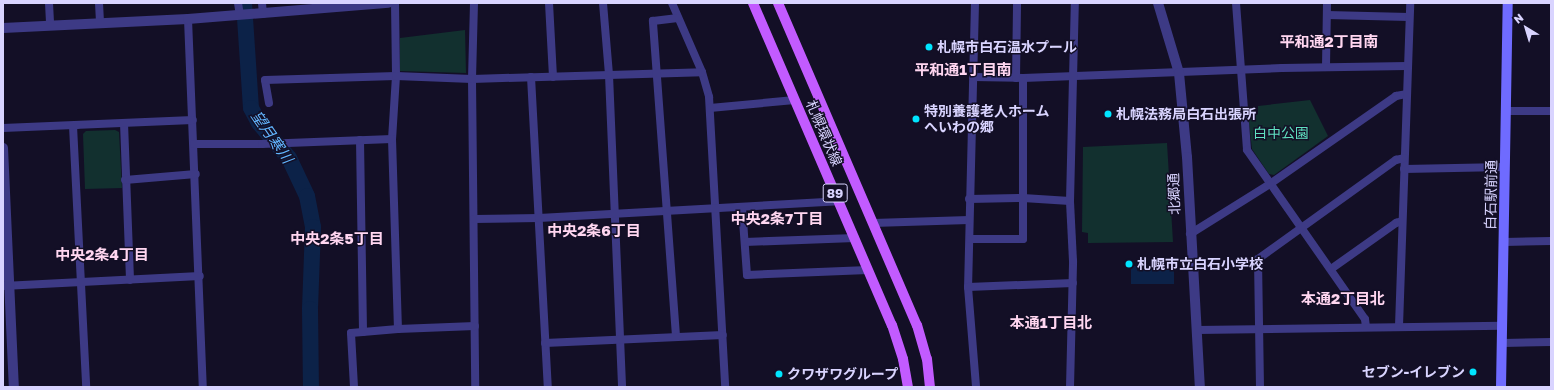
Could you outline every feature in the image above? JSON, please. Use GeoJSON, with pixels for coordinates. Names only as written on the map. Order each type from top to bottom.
{"type":"FeatureCollection","features":[{"type":"Feature","properties":{"kind":"main road","name":"札幌環状線"},"geometry":{"type":"LineString","coordinates":[[753,3],[894,332],[903,359],[908,387]]}},
{"type":"Feature","properties":{"kind":"main road","name":"札幌環状線"},"geometry":{"type":"LineString","coordinates":[[778,3],[917,325],[927,359],[930,387]]}},
{"type":"Feature","properties":{"kind":"main road","name":"白石駅前通"},"geometry":{"type":"LineString","coordinates":[[1501,387],[1508,3]]}},
{"type":"Feature","properties":{"kind":"street"},"geometry":{"type":"LineString","coordinates":[[49,3],[50,25]]}},
{"type":"Feature","properties":{"kind":"street"},"geometry":{"type":"LineString","coordinates":[[99,3],[100,23]]}},
{"type":"Feature","properties":{"kind":"street"},"geometry":{"type":"LineString","coordinates":[[238,3],[241,15]]}},
{"type":"Feature","properties":{"kind":"street"},"geometry":{"type":"LineString","coordinates":[[260,14],[262,3]]}},
{"type":"Feature","properties":{"kind":"street"},"geometry":{"type":"LineString","coordinates":[[3,28],[188,19],[388,3]]}},
{"type":"Feature","properties":{"kind":"street"},"geometry":{"type":"LineString","coordinates":[[395,3],[396,76],[392,139],[398,329]]}},
{"type":"Feature","properties":{"kind":"street"},"geometry":{"type":"LineString","coordinates":[[474,3],[472,79],[475,387]]}},
{"type":"Feature","properties":{"kind":"street"},"geometry":{"type":"LineString","coordinates":[[549,3],[553,77]]}},
{"type":"Feature","properties":{"kind":"street"},"geometry":{"type":"LineString","coordinates":[[603,3],[609,75],[622,387]]}},
{"type":"Feature","properties":{"kind":"street"},"geometry":{"type":"LineString","coordinates":[[672,3],[702,72],[710,97],[717,208],[725,387]]}},
{"type":"Feature","properties":{"kind":"street"},"geometry":{"type":"LineString","coordinates":[[975,3],[968,288],[976,387]]}},
{"type":"Feature","properties":{"kind":"street"},"geometry":{"type":"LineString","coordinates":[[970,239],[1023,239],[1017,3]]}},
{"type":"Feature","properties":{"kind":"street"},"geometry":{"type":"LineString","coordinates":[[1070,387],[1073,283],[1070,201],[1075,3]]}},
{"type":"Feature","properties":{"kind":"street","name":"北郷通"},"geometry":{"type":"LineString","coordinates":[[1158,3],[1179,73],[1187,157],[1190,234],[1198,330],[1200,387]]}},
{"type":"Feature","properties":{"kind":"street"},"geometry":{"type":"LineString","coordinates":[[1236,3],[1239,70],[1245,144],[1247,150],[1365,319],[1366,327]]}},
{"type":"Feature","properties":{"kind":"street"},"geometry":{"type":"LineString","coordinates":[[1326,67],[1327,3]]}},
{"type":"Feature","properties":{"kind":"street"},"geometry":{"type":"LineString","coordinates":[[1399,326],[1410,3]]}},
{"type":"Feature","properties":{"kind":"street"},"geometry":{"type":"LineString","coordinates":[[1327,15],[1409,17]]}},
{"type":"Feature","properties":{"kind":"street"},"geometry":{"type":"LineString","coordinates":[[676,336],[666,211],[654,21],[678,18]]}},
{"type":"Feature","properties":{"kind":"street"},"geometry":{"type":"LineString","coordinates":[[188,19],[196,174],[203,387]]}},
{"type":"Feature","properties":{"kind":"street"},"geometry":{"type":"LineString","coordinates":[[973,77],[1019,78],[1326,67],[1407,66]]}},
{"type":"Feature","properties":{"kind":"street"},"geometry":{"type":"LineString","coordinates":[[269,102],[265,80],[396,76],[472,79],[702,72]]}},
{"type":"Feature","properties":{"kind":"street"},"geometry":{"type":"LineString","coordinates":[[531,77],[548,387]]}},
{"type":"Feature","properties":{"kind":"street"},"geometry":{"type":"LineString","coordinates":[[1190,234],[1270,184],[1396,96],[1406,94]]}},
{"type":"Feature","properties":{"kind":"street"},"geometry":{"type":"LineString","coordinates":[[710,108],[795,100]]}},
{"type":"Feature","properties":{"kind":"street"},"geometry":{"type":"LineString","coordinates":[[1506,111],[1551,111]]}},
{"type":"Feature","properties":{"kind":"street"},"geometry":{"type":"LineString","coordinates":[[3,128],[193,120]]}},
{"type":"Feature","properties":{"kind":"street"},"geometry":{"type":"LineString","coordinates":[[124,123],[130,280]]}},
{"type":"Feature","properties":{"kind":"street"},"geometry":{"type":"LineString","coordinates":[[77,125],[73,126],[86,387]]}},
{"type":"Feature","properties":{"kind":"street"},"geometry":{"type":"LineString","coordinates":[[194,144],[262,144],[392,139]]}},
{"type":"Feature","properties":{"kind":"street"},"geometry":{"type":"LineString","coordinates":[[360,140],[363,332]]}},
{"type":"Feature","properties":{"kind":"street"},"geometry":{"type":"LineString","coordinates":[[3,148],[6,286],[14,387]]}},
{"type":"Feature","properties":{"kind":"street"},"geometry":{"type":"LineString","coordinates":[[1260,387],[1258,258],[1396,160],[1404,158]]}},
{"type":"Feature","properties":{"kind":"street"},"geometry":{"type":"LineString","coordinates":[[1404,169],[1505,167]]}},
{"type":"Feature","properties":{"kind":"street"},"geometry":{"type":"LineString","coordinates":[[125,180],[196,174]]}},
{"type":"Feature","properties":{"kind":"street"},"geometry":{"type":"LineString","coordinates":[[969,199],[1023,198],[1070,201]]}},
{"type":"Feature","properties":{"kind":"street"},"geometry":{"type":"LineString","coordinates":[[474,219],[539,218],[839,201]]}},
{"type":"Feature","properties":{"kind":"street"},"geometry":{"type":"LineString","coordinates":[[742,207],[747,275],[868,270]]}},
{"type":"Feature","properties":{"kind":"street"},"geometry":{"type":"LineString","coordinates":[[873,223],[969,220]]}},
{"type":"Feature","properties":{"kind":"street"},"geometry":{"type":"LineString","coordinates":[[1331,269],[1396,223],[1402,221]]}},
{"type":"Feature","properties":{"kind":"street"},"geometry":{"type":"LineString","coordinates":[[745,242],[855,238]]}},
{"type":"Feature","properties":{"kind":"street"},"geometry":{"type":"LineString","coordinates":[[1504,242],[1551,241]]}},
{"type":"Feature","properties":{"kind":"street"},"geometry":{"type":"LineString","coordinates":[[6,286],[200,276]]}},
{"type":"Feature","properties":{"kind":"street"},"geometry":{"type":"LineString","coordinates":[[968,288],[1073,283]]}},
{"type":"Feature","properties":{"kind":"street"},"geometry":{"type":"LineString","coordinates":[[354,387],[351,333],[398,329],[475,326]]}},
{"type":"Feature","properties":{"kind":"street"},"geometry":{"type":"LineString","coordinates":[[1198,330],[1399,326],[1502,326]]}},
{"type":"Feature","properties":{"kind":"street"},"geometry":{"type":"LineString","coordinates":[[545,343],[723,335]]}},
{"type":"Feature","properties":{"kind":"street"},"geometry":{"type":"LineString","coordinates":[[1502,343],[1551,342]]}},
{"type":"Feature","properties":{"kind":"green space"},"geometry":{"type":"Polygon","coordinates":[[[465,30],[466,73],[400,71],[400,38],[465,30]]]}},
{"type":"Feature","properties":{"kind":"green space","name":"白中公園"},"geometry":{"type":"Polygon","coordinates":[[[1310,100],[1328,136],[1274,175],[1269,174],[1252,149],[1248,114],[1258,114],[1258,106],[1310,100]]]}},
{"type":"Feature","properties":{"kind":"green space"},"geometry":{"type":"Polygon","coordinates":[[[115,130],[119,132],[122,188],[85,189],[83,134],[86,131],[115,130]]]}},
{"type":"Feature","properties":{"kind":"green space"},"geometry":{"type":"Polygon","coordinates":[[[1167,143],[1173,242],[1088,243],[1088,233],[1082,232],[1083,147],[1167,143]]]}},
{"type":"Feature","properties":{"kind":"water"},"geometry":{"type":"Polygon","coordinates":[[[1131,266],[1174,266],[1174,284],[1131,284],[1131,266]]]}},
{"type":"Feature","properties":{"kind":"waterway","name":"望月寒川"},"geometry":{"type":"LineString","coordinates":[[244,3],[251,108],[259,123],[289,158],[307,196],[313,227],[310,309],[311,387]]}},
{"type":"Feature","properties":{"kind":"place","name":"札幌市白石温水プール"},"geometry":{"type":"Point","coordinates":[929,47]}},
{"type":"Feature","properties":{"kind":"place","name":"札幌法務局白石出張所"},"geometry":{"type":"Point","coordinates":[1108,114]}},
{"type":"Feature","properties":{"kind":"place","name":"特別養護老人ホーム へいわの郷"},"geometry":{"type":"Point","coordinates":[916,119]}},
{"type":"Feature","properties":{"kind":"place","name":"札幌市立白石小学校"},"geometry":{"type":"Point","coordinates":[1129,264]}},
{"type":"Feature","properties":{"kind":"place","name":"セブン-イレブン"},"geometry":{"type":"Point","coordinates":[1473,372]}},
{"type":"Feature","properties":{"kind":"place","name":"クワザワグループ"},"geometry":{"type":"Point","coordinates":[779,374]}},
{"type":"Feature","properties":{"kind":"district","name":"平和通2丁目南"},"geometry":{"type":"Point","coordinates":[1329,42]}},
{"type":"Feature","properties":{"kind":"district","name":"平和通1丁目南"},"geometry":{"type":"Point","coordinates":[963,70]}},
{"type":"Feature","properties":{"kind":"district","name":"中央2条7丁目"},"geometry":{"type":"Point","coordinates":[777,219]}},
{"type":"Feature","properties":{"kind":"district","name":"中央2条6丁目"},"geometry":{"type":"Point","coordinates":[594,231]}},
{"type":"Feature","properties":{"kind":"district","name":"中央2条5丁目"},"geometry":{"type":"Point","coordinates":[337,239]}},
{"type":"Feature","properties":{"kind":"district","name":"中央2条4丁目"},"geometry":{"type":"Point","coordinates":[102,255]}},
{"type":"Feature","properties":{"kind":"district","name":"本通2丁目北"},"geometry":{"type":"Point","coordinates":[1343,299]}},
{"type":"Feature","properties":{"kind":"district","name":"本通1丁目北"},"geometry":{"type":"Point","coordinates":[1051,323]}}]}
